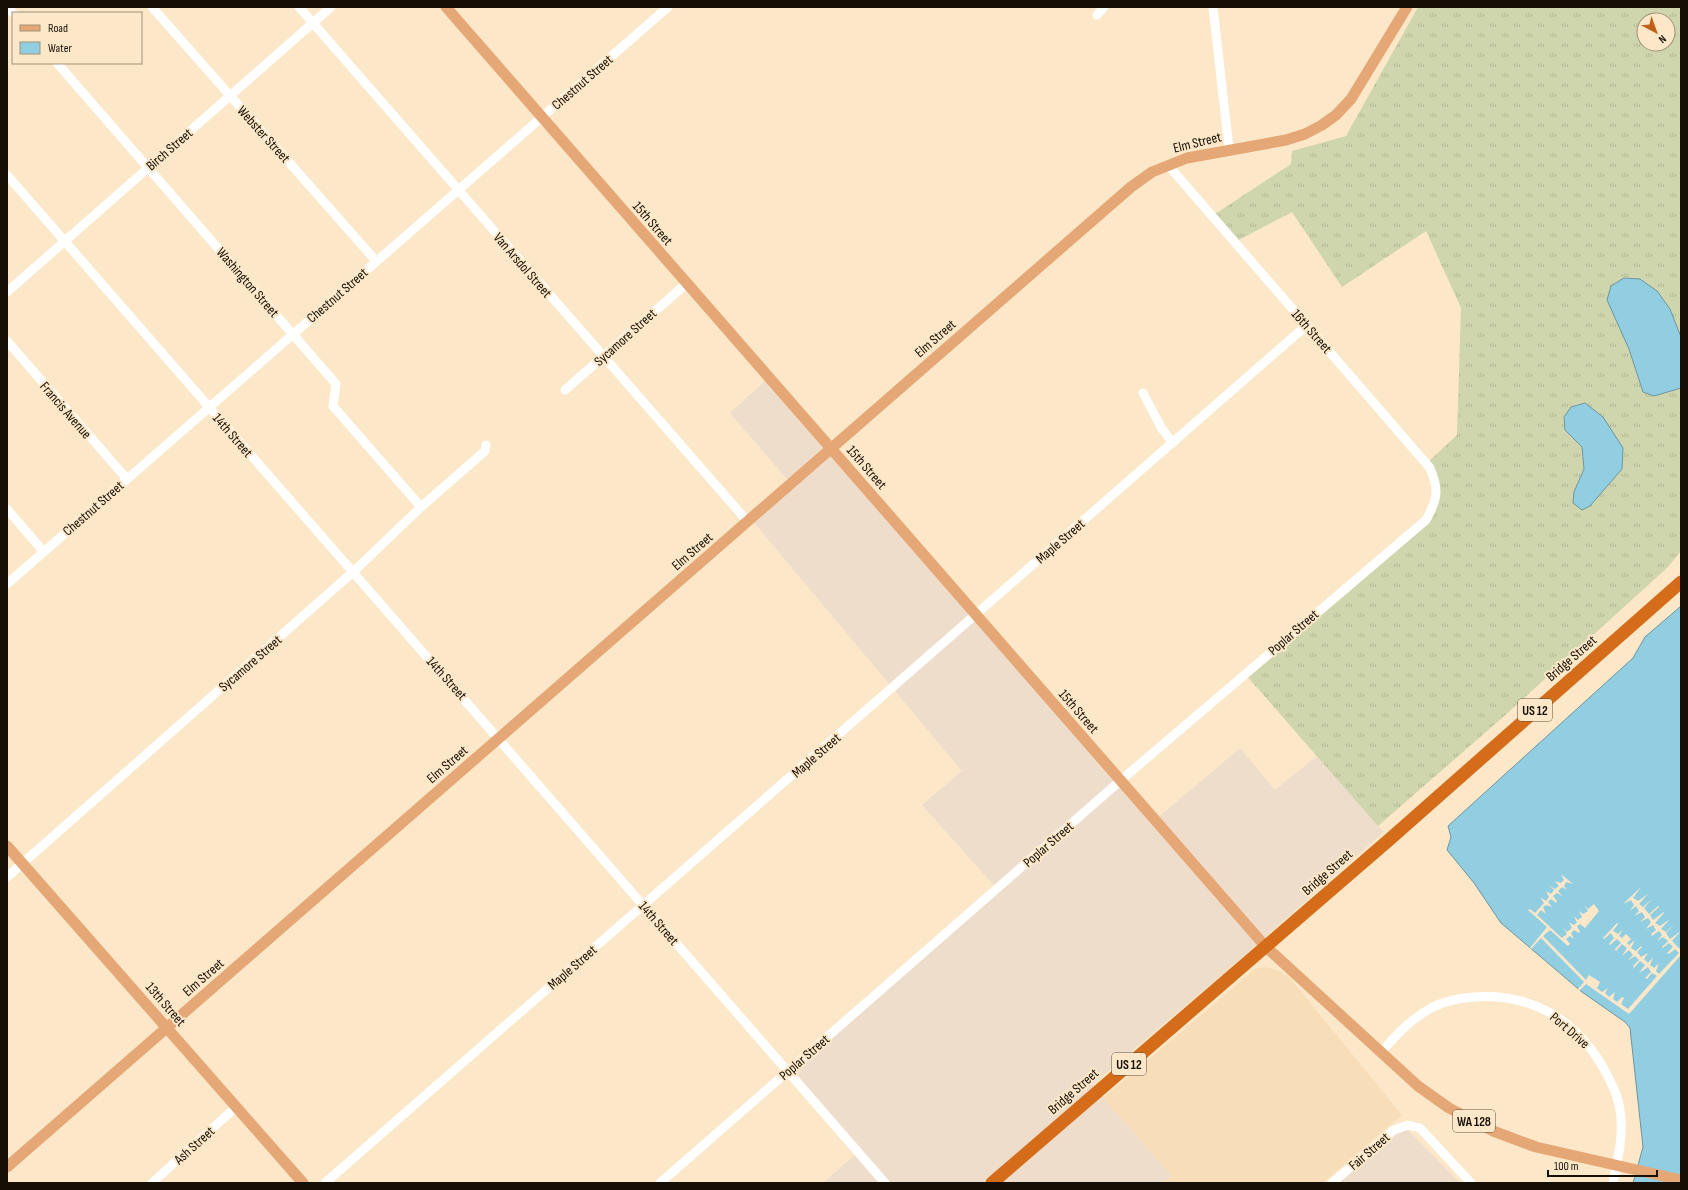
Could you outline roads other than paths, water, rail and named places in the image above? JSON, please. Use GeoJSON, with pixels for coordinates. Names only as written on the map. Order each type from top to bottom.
{"type":"FeatureCollection","features":[{"type":"Feature","properties":{"kind":"highway","name":"Bridge Street"},"geometry":{"type":"LineString","coordinates":[[992,1183],[1390,839],[1681,582]]}},
{"type":"Feature","properties":{"kind":"main road","name":"15th Street"},"geometry":{"type":"LineString","coordinates":[[446,7],[686,284],[1265,946]]}},
{"type":"Feature","properties":{"kind":"main road","name":"Elm Street"},"geometry":{"type":"LineString","coordinates":[[7,1167],[500,739],[1131,187],[1152,172],[1187,158],[1229,149],[1286,140],[1305,134],[1336,115],[1351,99],[1407,7]]}},
{"type":"Feature","properties":{"kind":"main road","name":"13th Street"},"geometry":{"type":"LineString","coordinates":[[7,846],[303,1183]]}},
{"type":"Feature","properties":{"kind":"main road","name":"WA 128"},"geometry":{"type":"LineString","coordinates":[[1265,946],[1418,1086],[1449,1108],[1493,1130],[1536,1147],[1681,1180]]}},
{"type":"Feature","properties":{"kind":"street","name":"Webster Street"},"geometry":{"type":"LineString","coordinates":[[152,7],[376,261]]}},
{"type":"Feature","properties":{"kind":"street","name":"Van Arsdol Street"},"geometry":{"type":"LineString","coordinates":[[299,7],[748,522]]}},
{"type":"Feature","properties":{"kind":"street","name":"Birch Street"},"geometry":{"type":"LineString","coordinates":[[7,292],[331,7]]}},
{"type":"Feature","properties":{"kind":"street","name":"Chestnut Street"},"geometry":{"type":"LineString","coordinates":[[7,584],[457,189],[668,7]]}},
{"type":"Feature","properties":{"kind":"street"},"geometry":{"type":"LineString","coordinates":[[1097,15],[1104,7]]}},
{"type":"Feature","properties":{"kind":"street"},"geometry":{"type":"LineString","coordinates":[[1213,7],[1229,149]]}},
{"type":"Feature","properties":{"kind":"street","name":"Washington Street"},"geometry":{"type":"LineString","coordinates":[[57,64],[336,384],[333,406],[421,507]]}},
{"type":"Feature","properties":{"kind":"street","name":"16th Street"},"geometry":{"type":"LineString","coordinates":[[1168,165],[1430,468],[1437,483],[1435,505]]}},
{"type":"Feature","properties":{"kind":"street","name":"14th Street"},"geometry":{"type":"LineString","coordinates":[[7,175],[500,739],[885,1183]]}},
{"type":"Feature","properties":{"kind":"street","name":"Sycamore Street"},"geometry":{"type":"LineString","coordinates":[[565,390],[686,284]]}},
{"type":"Feature","properties":{"kind":"street","name":"Maple Street"},"geometry":{"type":"LineString","coordinates":[[325,1183],[643,904],[854,723],[975,614],[1307,325]]}},
{"type":"Feature","properties":{"kind":"street","name":"Francis Avenue"},"geometry":{"type":"LineString","coordinates":[[7,341],[126,478]]}},
{"type":"Feature","properties":{"kind":"street"},"geometry":{"type":"LineString","coordinates":[[1143,393],[1162,429],[1173,443]]}},
{"type":"Feature","properties":{"kind":"street","name":"Sycamore Street"},"geometry":{"type":"LineString","coordinates":[[7,877],[353,572],[421,507],[485,451],[486,445]]}},
{"type":"Feature","properties":{"kind":"street","name":"Poplar Street"},"geometry":{"type":"LineString","coordinates":[[660,1183],[1120,781],[1426,520],[1435,505]]}},
{"type":"Feature","properties":{"kind":"street"},"geometry":{"type":"LineString","coordinates":[[7,509],[43,551]]}},
{"type":"Feature","properties":{"kind":"street","name":"Port Drive"},"geometry":{"type":"LineString","coordinates":[[1381,1053],[1395,1036],[1416,1018],[1433,1007],[1460,998],[1489,996],[1518,999],[1544,1009],[1565,1022],[1581,1037],[1595,1052],[1609,1078],[1619,1104],[1622,1136],[1613,1183]]}},
{"type":"Feature","properties":{"kind":"street","name":"Ash Street"},"geometry":{"type":"LineString","coordinates":[[152,1183],[236,1107]]}},
{"type":"Feature","properties":{"kind":"street","name":"Fair Street"},"geometry":{"type":"LineString","coordinates":[[1332,1183],[1394,1130],[1408,1125],[1420,1128],[1471,1183]]}},
{"type":"Feature","properties":{"kind":"water"},"geometry":{"type":"Polygon","coordinates":[[[1624,278],[1640,279],[1657,291],[1670,309],[1681,337],[1681,388],[1654,396],[1643,392],[1629,349],[1607,300],[1611,286],[1624,278]]]}},
{"type":"Feature","properties":{"kind":"water"},"geometry":{"type":"Polygon","coordinates":[[[1585,403],[1603,417],[1623,448],[1622,469],[1590,506],[1582,510],[1573,503],[1574,492],[1584,469],[1582,447],[1565,430],[1564,417],[1571,407],[1585,403]]]}},
{"type":"Feature","properties":{"kind":"water"},"geometry":{"type":"Polygon","coordinates":[[[1681,606],[1681,1183],[1633,1183],[1643,1147],[1630,1028],[1625,1022],[1582,992],[1501,923],[1474,883],[1447,850],[1451,837],[1448,826],[1633,658],[1645,637],[1681,606]]]}}]}
